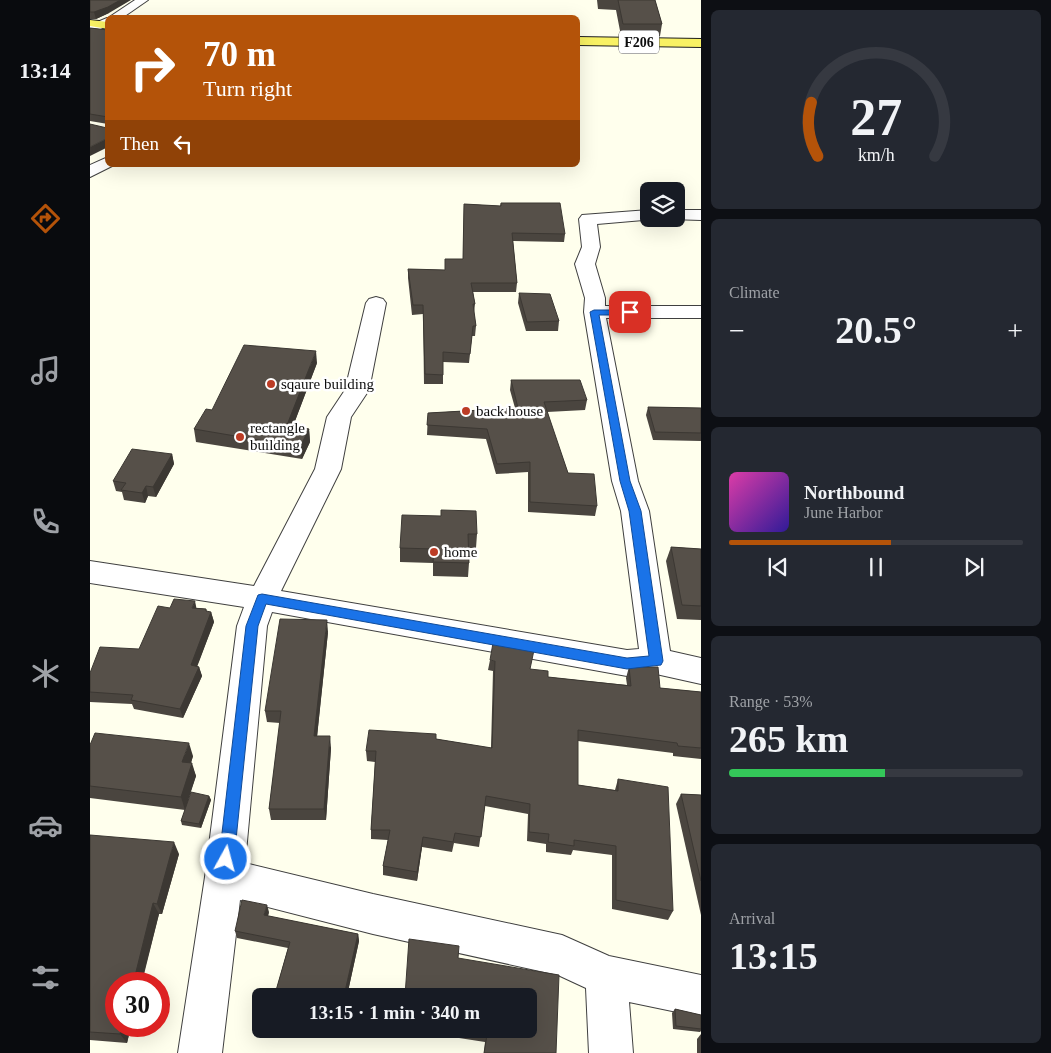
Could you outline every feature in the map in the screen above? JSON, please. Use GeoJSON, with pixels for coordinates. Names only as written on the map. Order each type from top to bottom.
{"type":"FeatureCollection","features":[{"type":"Feature","properties":{"kind":"main road","name":"F206"},"geometry":{"type":"LineString","coordinates":[[580,41],[701,43]]}},
{"type":"Feature","properties":{"kind":"street"},"geometry":{"type":"LineString","coordinates":[[118,15],[143,0]]}},
{"type":"Feature","properties":{"kind":"street"},"geometry":{"type":"LineString","coordinates":[[90,172],[105,164]]}},
{"type":"Feature","properties":{"kind":"street"},"geometry":{"type":"LineString","coordinates":[[685,215],[701,215]]}},
{"type":"Feature","properties":{"kind":"street"},"geometry":{"type":"LineString","coordinates":[[640,216],[588,219],[591,247],[585,264],[595,298],[594,312],[625,481],[635,511],[656,661]]}},
{"type":"Feature","properties":{"kind":"street"},"geometry":{"type":"LineString","coordinates":[[200,1053],[224,878],[252,626],[262,599],[296,536],[328,468],[339,418],[357,390],[370,342],[376,303]]}},
{"type":"Feature","properties":{"kind":"street"},"geometry":{"type":"LineString","coordinates":[[594,312],[701,312]]}},
{"type":"Feature","properties":{"kind":"street"},"geometry":{"type":"LineString","coordinates":[[90,572],[262,599],[627,663],[656,661],[701,671]]}},
{"type":"Feature","properties":{"kind":"street"},"geometry":{"type":"LineString","coordinates":[[224,878],[373,914],[562,955],[606,976],[701,996]]}},
{"type":"Feature","properties":{"kind":"street"},"geometry":{"type":"LineString","coordinates":[[606,976],[611,1053]]}},
{"type":"Feature","properties":{"kind":"building"},"geometry":{"type":"Polygon","coordinates":[[[90,0],[120,0],[108,7],[90,12],[90,0]]]}},
{"type":"Feature","properties":{"kind":"building"},"geometry":{"type":"Polygon","coordinates":[[[618,0],[655,0],[662,24],[623,24],[618,0]]]}},
{"type":"Feature","properties":{"kind":"building"},"geometry":{"type":"Polygon","coordinates":[[[90,28],[105,30],[105,116],[90,114],[90,28]]]}},
{"type":"Feature","properties":{"kind":"building"},"geometry":{"type":"Polygon","coordinates":[[[90,124],[105,128],[105,140],[90,147],[90,124]]]}},
{"type":"Feature","properties":{"kind":"building"},"geometry":{"type":"Polygon","coordinates":[[[501,203],[560,203],[565,234],[512,233],[517,283],[471,283],[475,304],[473,304],[476,326],[473,326],[470,354],[443,352],[443,375],[425,374],[423,305],[413,305],[408,269],[445,270],[445,259],[463,259],[464,204],[501,206],[501,203]]]}},
{"type":"Feature","properties":{"kind":"building"},"geometry":{"type":"Polygon","coordinates":[[[519,293],[550,294],[559,321],[527,322],[519,293]]]}},
{"type":"Feature","properties":{"kind":"building"},"geometry":{"type":"Polygon","coordinates":[[[244,345],[316,351],[287,425],[309,429],[300,447],[194,429],[206,409],[212,410],[244,345]]]}},
{"type":"Feature","properties":{"kind":"building"},"geometry":{"type":"Polygon","coordinates":[[[511,380],[580,380],[587,400],[544,402],[568,473],[594,474],[597,506],[530,502],[530,462],[497,464],[487,429],[427,425],[428,413],[518,408],[511,380]]]}},
{"type":"Feature","properties":{"kind":"building"},"geometry":{"type":"Polygon","coordinates":[[[648,407],[701,408],[701,433],[655,432],[648,407]]]}},
{"type":"Feature","properties":{"kind":"building"},"geometry":{"type":"Polygon","coordinates":[[[132,449],[172,454],[153,487],[146,486],[142,493],[121,490],[126,483],[113,481],[132,449]]]}},
{"type":"Feature","properties":{"kind":"building","name":"home"},"geometry":{"type":"Polygon","coordinates":[[[441,510],[476,511],[477,534],[468,534],[469,563],[433,562],[434,549],[400,548],[402,515],[441,516],[441,510]]]}},
{"type":"Feature","properties":{"kind":"building"},"geometry":{"type":"Polygon","coordinates":[[[671,547],[701,549],[701,606],[682,605],[671,547]]]}},
{"type":"Feature","properties":{"kind":"building"},"geometry":{"type":"Polygon","coordinates":[[[174,599],[195,601],[192,608],[206,609],[206,611],[211,612],[191,665],[199,667],[180,709],[131,700],[133,695],[90,692],[90,673],[100,647],[139,649],[158,606],[170,608],[174,599]]]}},
{"type":"Feature","properties":{"kind":"building"},"geometry":{"type":"Polygon","coordinates":[[[280,619],[327,620],[314,736],[330,736],[324,809],[269,809],[281,711],[265,711],[280,619]]]}},
{"type":"Feature","properties":{"kind":"building"},"geometry":{"type":"Polygon","coordinates":[[[493,643],[534,650],[530,669],[548,671],[548,677],[631,686],[629,667],[658,667],[660,688],[701,692],[701,748],[578,730],[578,785],[618,791],[618,779],[668,787],[673,911],[616,900],[616,846],[574,840],[574,846],[548,842],[549,834],[529,832],[530,804],[486,796],[481,837],[455,833],[453,842],[423,837],[417,872],[383,866],[390,830],[371,830],[376,751],[366,751],[369,730],[436,734],[436,739],[492,748],[495,661],[490,660],[493,643]]]}},
{"type":"Feature","properties":{"kind":"building"},"geometry":{"type":"Polygon","coordinates":[[[95,733],[189,743],[182,762],[192,763],[181,797],[90,786],[90,745],[95,733]]]}},
{"type":"Feature","properties":{"kind":"building"},"geometry":{"type":"Polygon","coordinates":[[[191,792],[209,796],[199,824],[181,821],[191,792]]]}},
{"type":"Feature","properties":{"kind":"building"},"geometry":{"type":"Polygon","coordinates":[[[681,794],[701,795],[701,881],[681,794]]]}},
{"type":"Feature","properties":{"kind":"building"},"geometry":{"type":"Polygon","coordinates":[[[90,835],[174,842],[157,904],[153,903],[136,972],[105,972],[105,1033],[90,1032],[90,835]]]}},
{"type":"Feature","properties":{"kind":"building"},"geometry":{"type":"Polygon","coordinates":[[[242,900],[267,905],[264,915],[358,934],[346,988],[277,988],[290,942],[235,931],[242,900]]]}},
{"type":"Feature","properties":{"kind":"building"},"geometry":{"type":"Polygon","coordinates":[[[409,939],[459,946],[458,958],[559,975],[556,1053],[484,1053],[486,1038],[537,1038],[537,988],[406,988],[409,939]]]}},
{"type":"Feature","properties":{"kind":"building"},"geometry":{"type":"Polygon","coordinates":[[[675,1009],[701,1015],[701,1029],[676,1026],[675,1009]]]}},
{"type":"Feature","properties":{"kind":"place","name":"sqaure building"},"geometry":{"type":"Point","coordinates":[271,384]}},
{"type":"Feature","properties":{"kind":"place","name":"back house"},"geometry":{"type":"Point","coordinates":[466,411]}},
{"type":"Feature","properties":{"kind":"place","name":"rectangle building"},"geometry":{"type":"Point","coordinates":[240,437]}},
{"type":"Feature","properties":{"kind":"place","name":"home"},"geometry":{"type":"Point","coordinates":[434,552]}},
{"type":"Feature","properties":{"kind":"route"},"geometry":{"type":"LineString","coordinates":[[226,859],[252,626],[262,599],[627,663],[656,661],[635,511],[625,481],[594,312],[630,312]]}}]}
